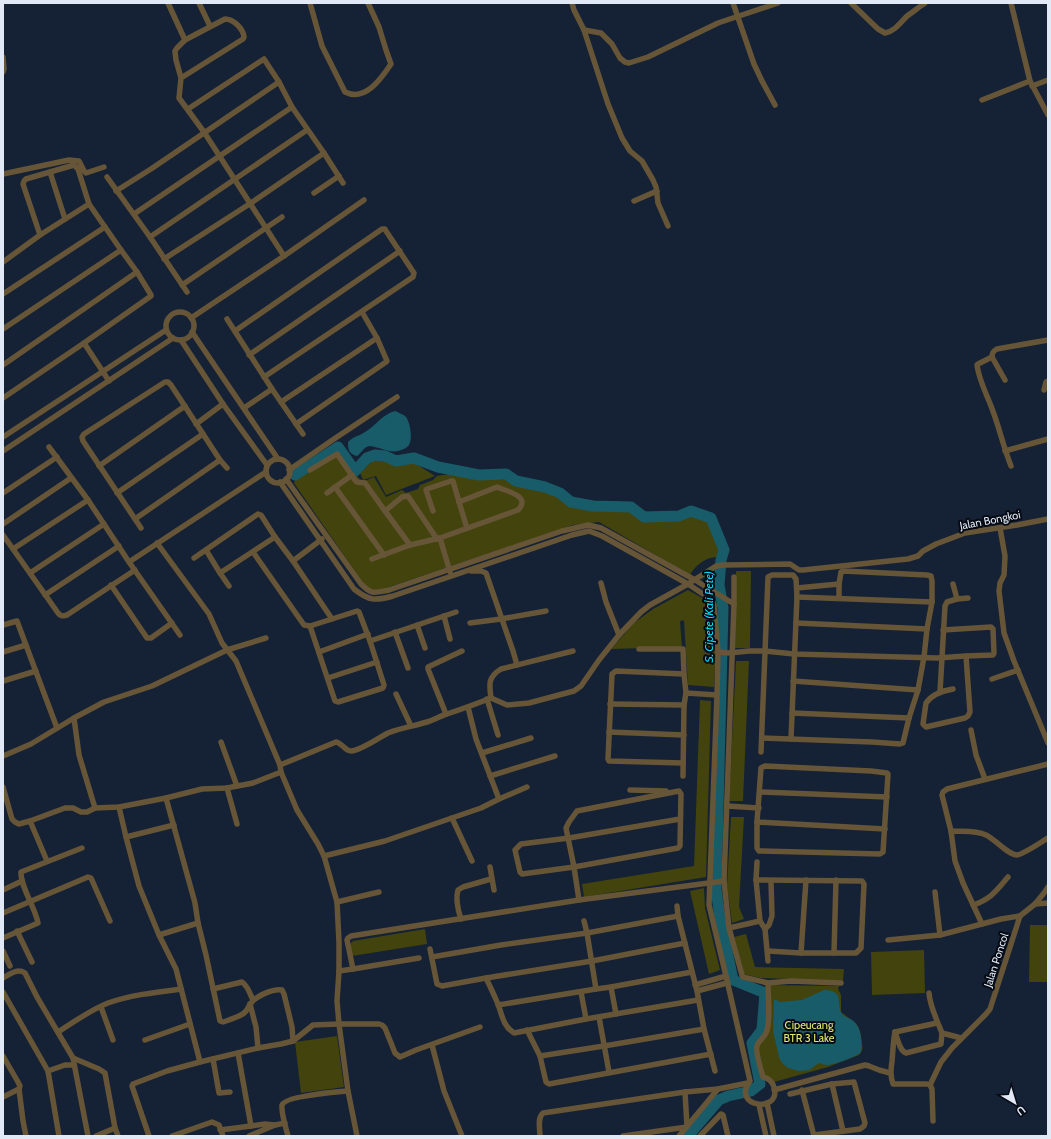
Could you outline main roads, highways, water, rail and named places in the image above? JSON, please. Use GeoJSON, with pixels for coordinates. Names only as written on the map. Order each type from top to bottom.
{"type":"FeatureCollection","features":[{"type":"Feature","properties":{"kind":"waterway","name":"S. Cipete (Kali Pete)"},"geometry":{"type":"LineString","coordinates":[[295,475],[338,447],[355,471],[367,458],[375,455],[385,456],[396,461],[414,458],[438,467],[479,475],[506,474],[516,481],[545,487],[560,493],[571,502],[593,506],[631,507],[644,517],[679,516],[691,511],[711,518],[724,550],[721,560],[719,585],[723,608],[716,889],[720,918],[733,980],[765,993],[762,1030],[752,1043],[760,1084],[751,1091],[728,1096],[719,1100],[688,1136]]}},
{"type":"Feature","properties":{"kind":"park label","name":"Cipeucang BTR 3 Lake"},"geometry":{"type":"Point","coordinates":[809,1031]}}]}
